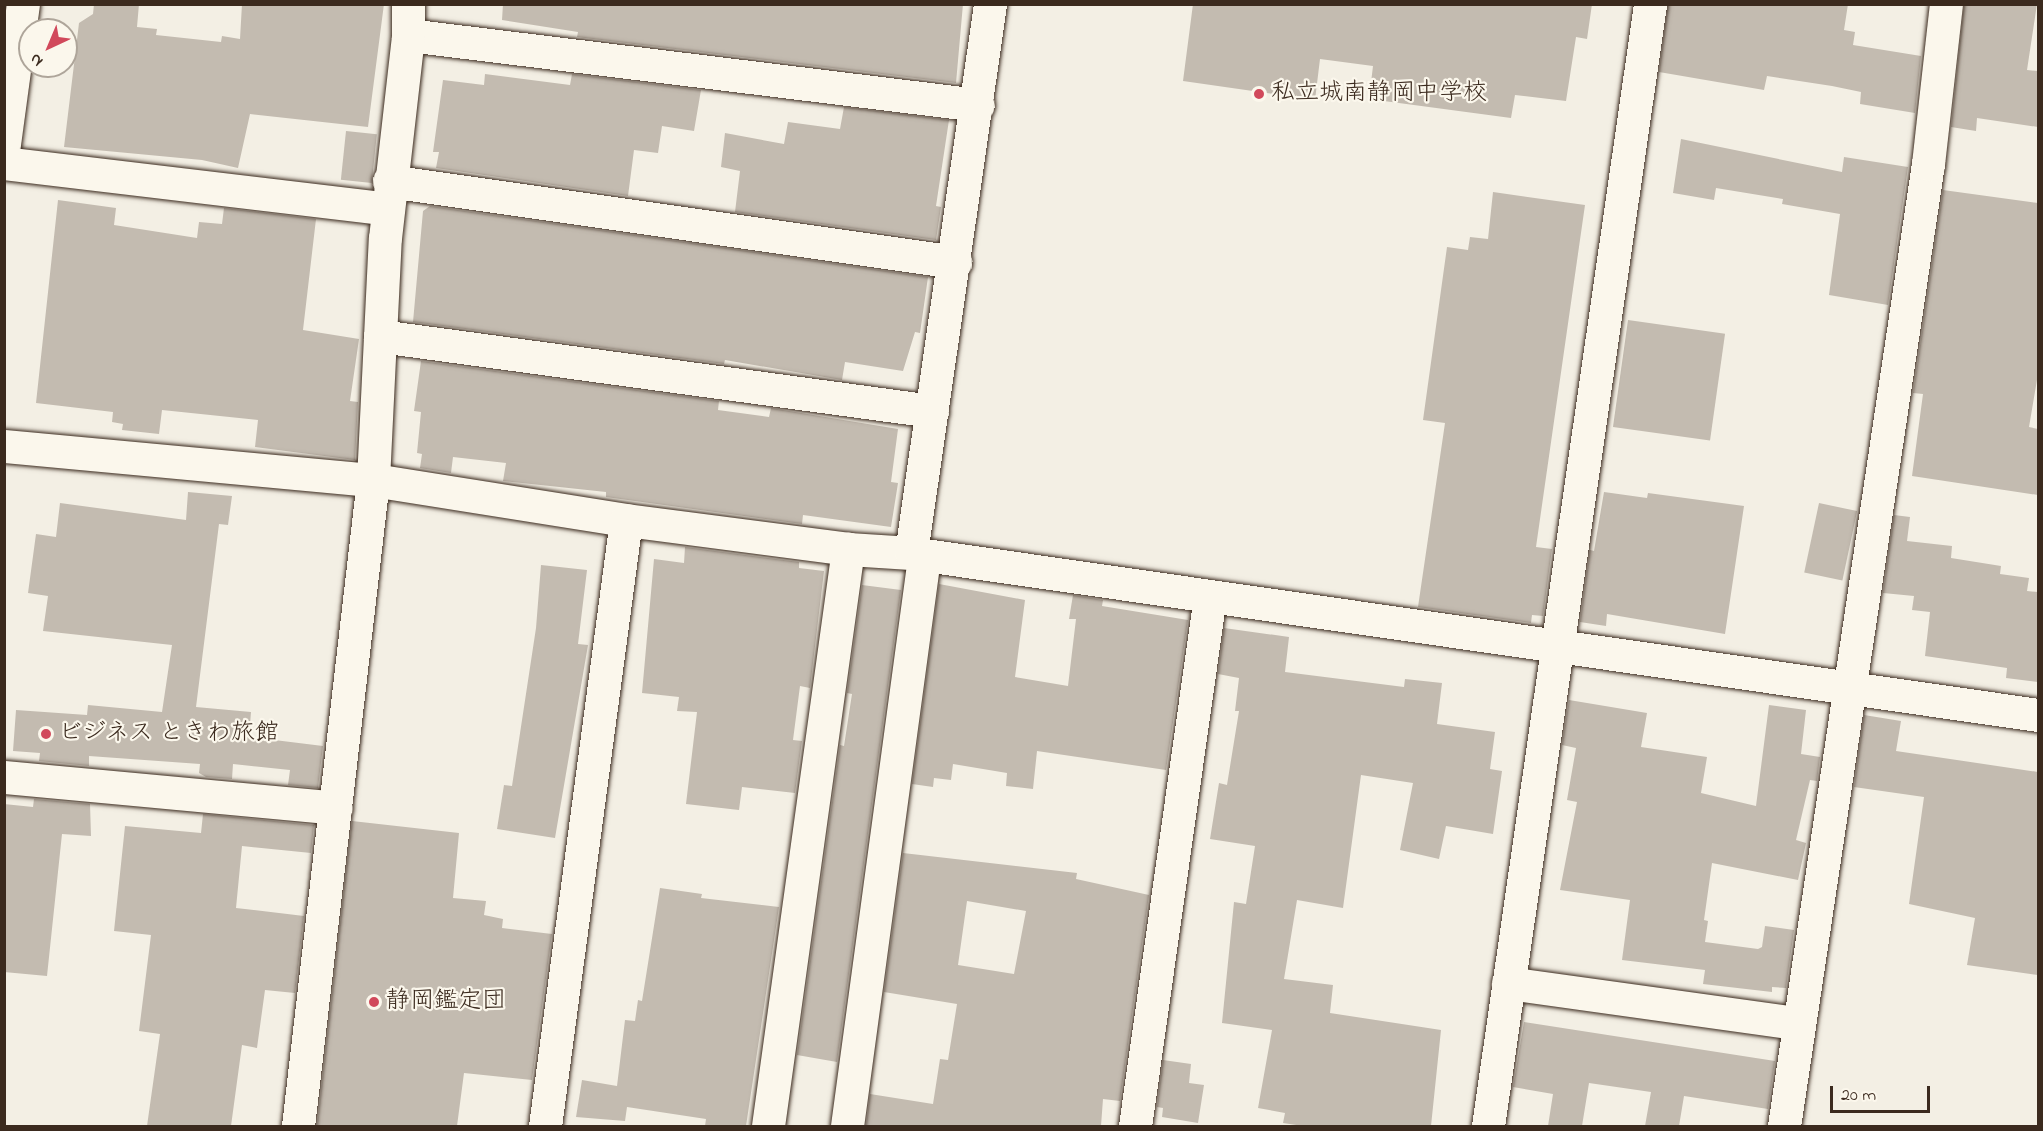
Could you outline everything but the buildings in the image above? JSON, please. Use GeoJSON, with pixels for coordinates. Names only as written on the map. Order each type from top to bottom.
{"type":"FeatureCollection","features":[{"type":"Feature","properties":{"kind":"street"},"geometry":{"type":"LineString","coordinates":[[4,144],[23,4]]}},
{"type":"Feature","properties":{"kind":"street"},"geometry":{"type":"LineString","coordinates":[[847,1126],[917,555],[932,411],[978,105],[990,4]]}},
{"type":"Feature","properties":{"kind":"street"},"geometry":{"type":"LineString","coordinates":[[1488,1126],[1555,644],[1650,4]]}},
{"type":"Feature","properties":{"kind":"street"},"geometry":{"type":"LineString","coordinates":[[1784,1126],[1847,684],[1928,164],[1946,4]]}},
{"type":"Feature","properties":{"kind":"street"},"geometry":{"type":"LineString","coordinates":[[298,1126],[373,480],[388,195],[408,20],[978,105]]}},
{"type":"Feature","properties":{"kind":"street"},"geometry":{"type":"LineString","coordinates":[[4,163],[388,195],[955,262]]}},
{"type":"Feature","properties":{"kind":"street"},"geometry":{"type":"LineString","coordinates":[[380,336],[932,411]]}},
{"type":"Feature","properties":{"kind":"street"},"geometry":{"type":"LineString","coordinates":[[4,446],[373,480],[626,519],[848,549],[917,555],[1847,684],[2038,715]]}},
{"type":"Feature","properties":{"kind":"street"},"geometry":{"type":"LineString","coordinates":[[545,1126],[626,519]]}},
{"type":"Feature","properties":{"kind":"street"},"geometry":{"type":"LineString","coordinates":[[768,1126],[848,549]]}},
{"type":"Feature","properties":{"kind":"street"},"geometry":{"type":"LineString","coordinates":[[1135,1126],[1210,596]]}},
{"type":"Feature","properties":{"kind":"street"},"geometry":{"type":"LineString","coordinates":[[4,777],[336,808]]}},
{"type":"Feature","properties":{"kind":"street"},"geometry":{"type":"LineString","coordinates":[[1508,983],[1798,1023]]}},
{"type":"Feature","properties":{"kind":"place","name":"私立城南静岡中学校"},"geometry":{"type":"Point","coordinates":[1259,94]}},
{"type":"Feature","properties":{"kind":"place","name":"ビジネス ときわ旅館"},"geometry":{"type":"Point","coordinates":[46,734]}},
{"type":"Feature","properties":{"kind":"place","name":"静岡鑑定団"},"geometry":{"type":"Point","coordinates":[374,1002]}}]}
